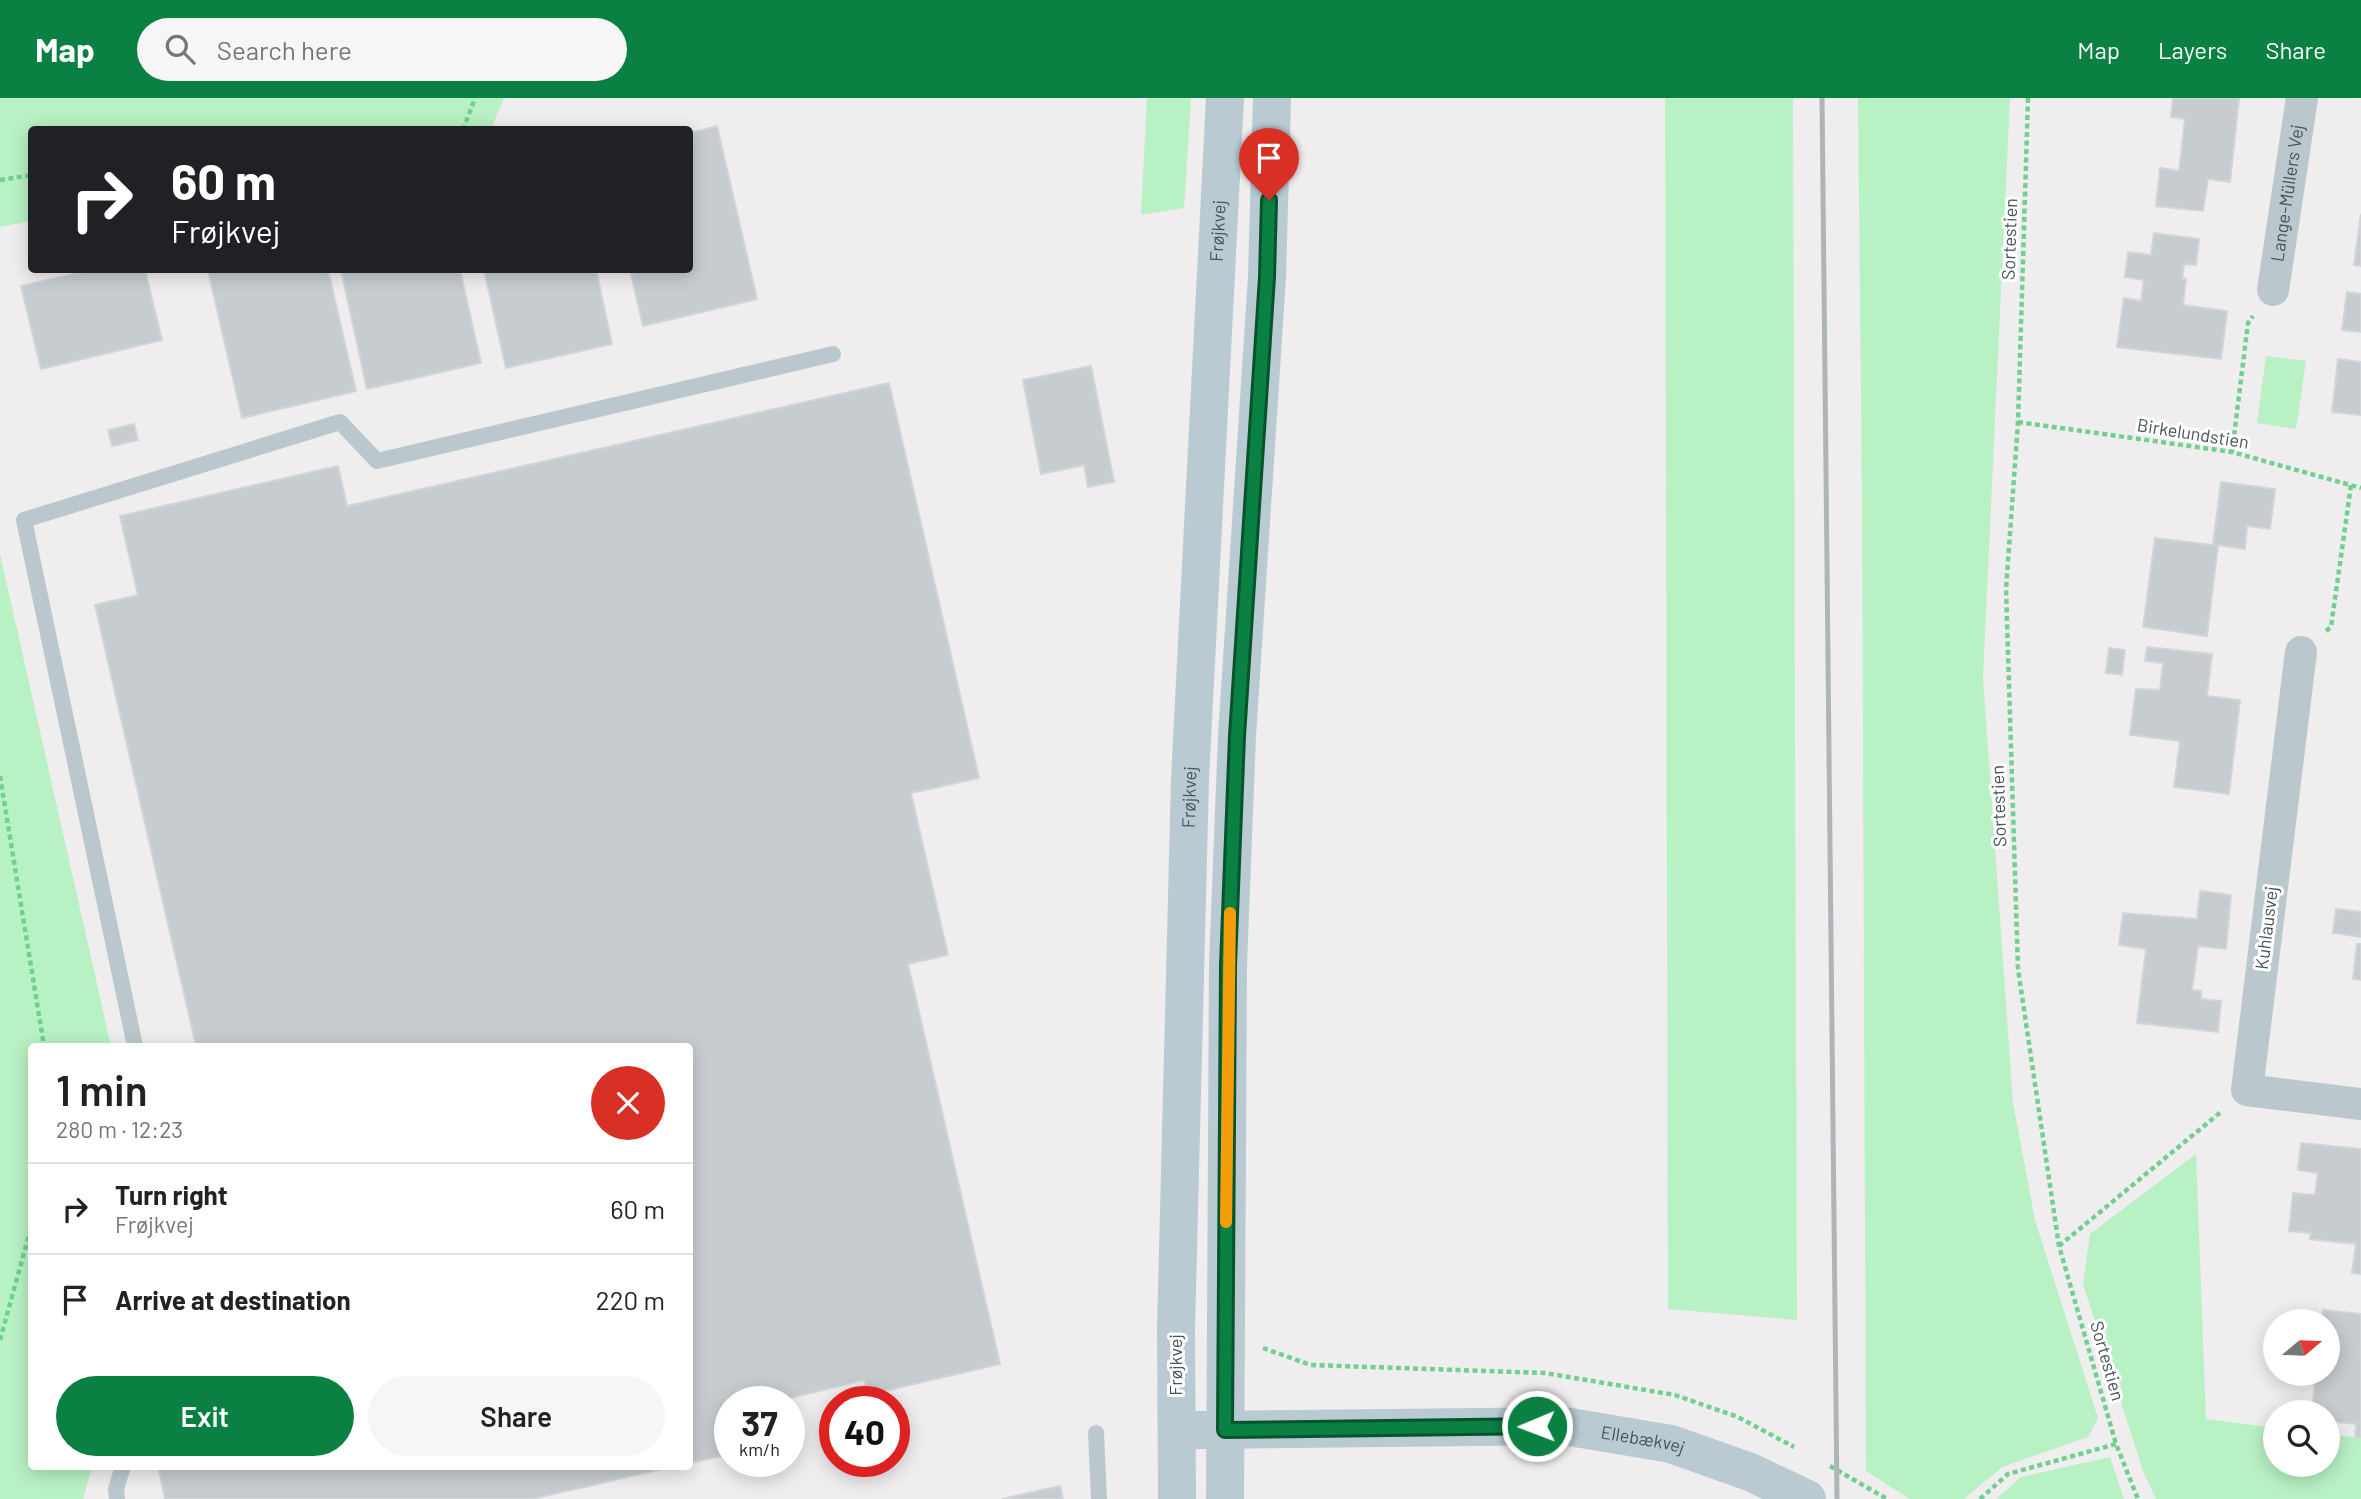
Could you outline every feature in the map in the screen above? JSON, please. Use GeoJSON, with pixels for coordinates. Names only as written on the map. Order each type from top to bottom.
{"type":"FeatureCollection","features":[{"type":"Feature","properties":{"kind":"street","name":"Frøjkvej"},"geometry":{"type":"LineString","coordinates":[[1177,1499],[1176,1329],[1190,779],[1226,98]]}},
{"type":"Feature","properties":{"kind":"street"},"geometry":{"type":"LineString","coordinates":[[1225,1499],[1228,965],[1237,736],[1267,277],[1272,98]]}},
{"type":"Feature","properties":{"kind":"street","name":"Lange-Müllers Vej"},"geometry":{"type":"LineString","coordinates":[[2273,290],[2302,98]]}},
{"type":"Feature","properties":{"kind":"street","name":"Kuhlausvej"},"geometry":{"type":"LineString","coordinates":[[2247,1090],[2301,652]]}},
{"type":"Feature","properties":{"kind":"street"},"geometry":{"type":"LineString","coordinates":[[2247,1090],[2361,1104]]}},
{"type":"Feature","properties":{"kind":"street","name":"Ellebækvej"},"geometry":{"type":"LineString","coordinates":[[1176,1430],[1564,1426],[1671,1444],[1750,1472],[1807,1499]]}},
{"type":"Feature","properties":{"kind":"lane"},"geometry":{"type":"LineString","coordinates":[[134,1043],[24,520],[340,422],[377,461],[833,354]]}},
{"type":"Feature","properties":{"kind":"lane"},"geometry":{"type":"LineString","coordinates":[[1096,1433],[1099,1499]]}},
{"type":"Feature","properties":{"kind":"lane"},"geometry":{"type":"LineString","coordinates":[[117,1499],[116,1489],[122,1470]]}},
{"type":"Feature","properties":{"kind":"path"},"geometry":{"type":"LineString","coordinates":[[464,126],[475,98]]}},
{"type":"Feature","properties":{"kind":"path","name":"Sortestien"},"geometry":{"type":"LineString","coordinates":[[2028,98],[2018,422],[2006,589],[2018,969],[2059,1246],[2116,1444],[2138,1499]]}},
{"type":"Feature","properties":{"kind":"path"},"geometry":{"type":"LineString","coordinates":[[0,180],[28,176]]}},
{"type":"Feature","properties":{"kind":"path"},"geometry":{"type":"LineString","coordinates":[[2232,452],[2248,323],[2273,290]]}},
{"type":"Feature","properties":{"kind":"path","name":"Birkelundstien"},"geometry":{"type":"LineString","coordinates":[[2018,422],[2232,452],[2361,488]]}},
{"type":"Feature","properties":{"kind":"path"},"geometry":{"type":"LineString","coordinates":[[2301,652],[2331,627],[2351,485]]}},
{"type":"Feature","properties":{"kind":"path"},"geometry":{"type":"LineString","coordinates":[[0,775],[44,1043]]}},
{"type":"Feature","properties":{"kind":"path"},"geometry":{"type":"LineString","coordinates":[[2059,1246],[2247,1090]]}},
{"type":"Feature","properties":{"kind":"path"},"geometry":{"type":"LineString","coordinates":[[0,1340],[28,1238]]}},
{"type":"Feature","properties":{"kind":"path"},"geometry":{"type":"LineString","coordinates":[[1980,1499],[2008,1474],[2116,1444]]}},
{"type":"Feature","properties":{"kind":"green space"},"geometry":{"type":"Polygon","coordinates":[[[0,98],[504,98],[492,126],[28,126],[28,222],[0,227],[0,98]]]}},
{"type":"Feature","properties":{"kind":"green space"},"geometry":{"type":"Polygon","coordinates":[[[1147,98],[1191,98],[1184,208],[1141,215],[1147,98]]]}},
{"type":"Feature","properties":{"kind":"green space"},"geometry":{"type":"Polygon","coordinates":[[[1665,98],[1793,98],[1797,1320],[1668,1309],[1665,98]]]}},
{"type":"Feature","properties":{"kind":"green space"},"geometry":{"type":"Polygon","coordinates":[[[1858,98],[2010,98],[1983,678],[2013,1103],[2035,1220],[2098,1418],[2088,1437],[2002,1467],[1964,1499],[1910,1499],[1866,1471],[1858,98]]]}},
{"type":"Feature","properties":{"kind":"green space"},"geometry":{"type":"Polygon","coordinates":[[[2266,356],[2306,361],[2296,429],[2257,423],[2266,356]]]}},
{"type":"Feature","properties":{"kind":"green space"},"geometry":{"type":"Polygon","coordinates":[[[0,554],[110,1043],[28,1043],[28,1470],[91,1470],[83,1499],[0,1499],[0,554]]]}},
{"type":"Feature","properties":{"kind":"green space"},"geometry":{"type":"Polygon","coordinates":[[[2196,1154],[2206,1419],[2263,1426],[2263,1477],[2340,1477],[2340,1435],[2361,1438],[2361,1499],[2156,1499],[2143,1471],[2083,1284],[2090,1234],[2196,1154]]]}},
{"type":"Feature","properties":{"kind":"green space"},"geometry":{"type":"Polygon","coordinates":[[[2110,1457],[2124,1499],[1996,1499],[2021,1477],[2110,1457]]]}},
{"type":"Feature","properties":{"kind":"building"},"geometry":{"type":"Polygon","coordinates":[[[2173,98],[2239,98],[2230,182],[2208,179],[2203,211],[2156,206],[2160,168],[2179,171],[2185,119],[2171,117],[2173,98]]]}},
{"type":"Feature","properties":{"kind":"building"},"geometry":{"type":"Polygon","coordinates":[[[717,126],[757,299],[643,326],[631,273],[693,273],[693,132],[717,126]]]}},
{"type":"Feature","properties":{"kind":"building"},"geometry":{"type":"Polygon","coordinates":[[[2361,214],[2361,266],[2354,265],[2361,214]]]}},
{"type":"Feature","properties":{"kind":"building"},"geometry":{"type":"Polygon","coordinates":[[[2154,233],[2199,239],[2196,265],[2184,264],[2182,279],[2186,279],[2183,305],[2227,311],[2221,359],[2117,347],[2124,298],[2141,301],[2144,280],[2125,277],[2128,252],[2151,255],[2154,233]]]}},
{"type":"Feature","properties":{"kind":"building"},"geometry":{"type":"Polygon","coordinates":[[[79,273],[146,273],[162,340],[41,369],[21,286],[79,273]]]}},
{"type":"Feature","properties":{"kind":"building"},"geometry":{"type":"Polygon","coordinates":[[[209,273],[329,273],[356,391],[242,418],[209,273]]]}},
{"type":"Feature","properties":{"kind":"building"},"geometry":{"type":"Polygon","coordinates":[[[342,273],[461,273],[481,363],[367,389],[342,273]]]}},
{"type":"Feature","properties":{"kind":"building"},"geometry":{"type":"Polygon","coordinates":[[[485,273],[597,273],[612,344],[506,368],[485,273]]]}},
{"type":"Feature","properties":{"kind":"building"},"geometry":{"type":"Polygon","coordinates":[[[2347,292],[2361,294],[2361,332],[2342,330],[2347,292]]]}},
{"type":"Feature","properties":{"kind":"building"},"geometry":{"type":"Polygon","coordinates":[[[2338,359],[2361,362],[2361,415],[2332,412],[2338,359]]]}},
{"type":"Feature","properties":{"kind":"building"},"geometry":{"type":"Polygon","coordinates":[[[1091,366],[1114,482],[1088,487],[1084,465],[1041,474],[1023,380],[1091,366]]]}},
{"type":"Feature","properties":{"kind":"building"},"geometry":{"type":"Polygon","coordinates":[[[889,383],[979,778],[911,793],[948,955],[908,964],[1000,1364],[906,1386],[865,1386],[864,1380],[839,1386],[819,1386],[819,1391],[805,1394],[805,1386],[714,1386],[714,1458],[693,1462],[693,1043],[195,1043],[95,605],[138,595],[120,516],[338,466],[347,506],[889,383]]]}},
{"type":"Feature","properties":{"kind":"building"},"geometry":{"type":"Polygon","coordinates":[[[134,424],[138,440],[112,446],[108,430],[134,424]]]}},
{"type":"Feature","properties":{"kind":"building"},"geometry":{"type":"Polygon","coordinates":[[[2221,482],[2275,489],[2270,529],[2247,526],[2245,549],[2218,545],[2207,636],[2143,627],[2155,538],[2213,545],[2221,482]]]}},
{"type":"Feature","properties":{"kind":"building"},"geometry":{"type":"Polygon","coordinates":[[[2147,647],[2212,654],[2207,696],[2240,700],[2229,794],[2174,787],[2180,741],[2130,735],[2136,689],[2160,690],[2163,663],[2145,661],[2147,647]]]}},
{"type":"Feature","properties":{"kind":"building"},"geometry":{"type":"Polygon","coordinates":[[[2109,648],[2125,650],[2122,675],[2106,673],[2109,648]]]}},
{"type":"Feature","properties":{"kind":"building"},"geometry":{"type":"Polygon","coordinates":[[[2200,891],[2231,895],[2226,949],[2198,946],[2192,990],[2201,991],[2201,999],[2221,1001],[2218,1032],[2137,1023],[2146,949],[2119,945],[2123,913],[2197,919],[2200,891]]]}},
{"type":"Feature","properties":{"kind":"building"},"geometry":{"type":"Polygon","coordinates":[[[2336,909],[2361,912],[2361,937],[2333,933],[2336,909]]]}},
{"type":"Feature","properties":{"kind":"building"},"geometry":{"type":"Polygon","coordinates":[[[2357,944],[2361,944],[2361,980],[2353,979],[2357,944]]]}},
{"type":"Feature","properties":{"kind":"building"},"geometry":{"type":"Polygon","coordinates":[[[2301,1143],[2361,1149],[2361,1274],[2352,1273],[2356,1244],[2310,1239],[2311,1233],[2289,1231],[2293,1193],[2315,1195],[2318,1173],[2298,1170],[2301,1143]]]}},
{"type":"Feature","properties":{"kind":"building"},"geometry":{"type":"Polygon","coordinates":[[[2340,1312],[2361,1314],[2361,1438],[2355,1437],[2356,1424],[2340,1422],[2340,1400],[2313,1400],[2315,1386],[2340,1386],[2340,1312]]]}},
{"type":"Feature","properties":{"kind":"building"},"geometry":{"type":"Polygon","coordinates":[[[159,1470],[657,1470],[533,1499],[165,1499],[159,1470]]]}},
{"type":"Feature","properties":{"kind":"building"},"geometry":{"type":"Polygon","coordinates":[[[1060,1486],[1063,1499],[1002,1499],[1060,1486]]]}},
{"type":"Feature","properties":{"kind":"railway"},"geometry":{"type":"LineString","coordinates":[[1822,98],[1837,1499]]}},
{"type":"Feature","properties":{"kind":"slow traffic"},"geometry":{"type":"LineString","coordinates":[[1226,1222],[1230,913]]}},
{"type":"Feature","properties":{"kind":"route"},"geometry":{"type":"LineString","coordinates":[[1269,200],[1267,277],[1237,736],[1228,965],[1225,1430],[1537,1426]]}}]}
